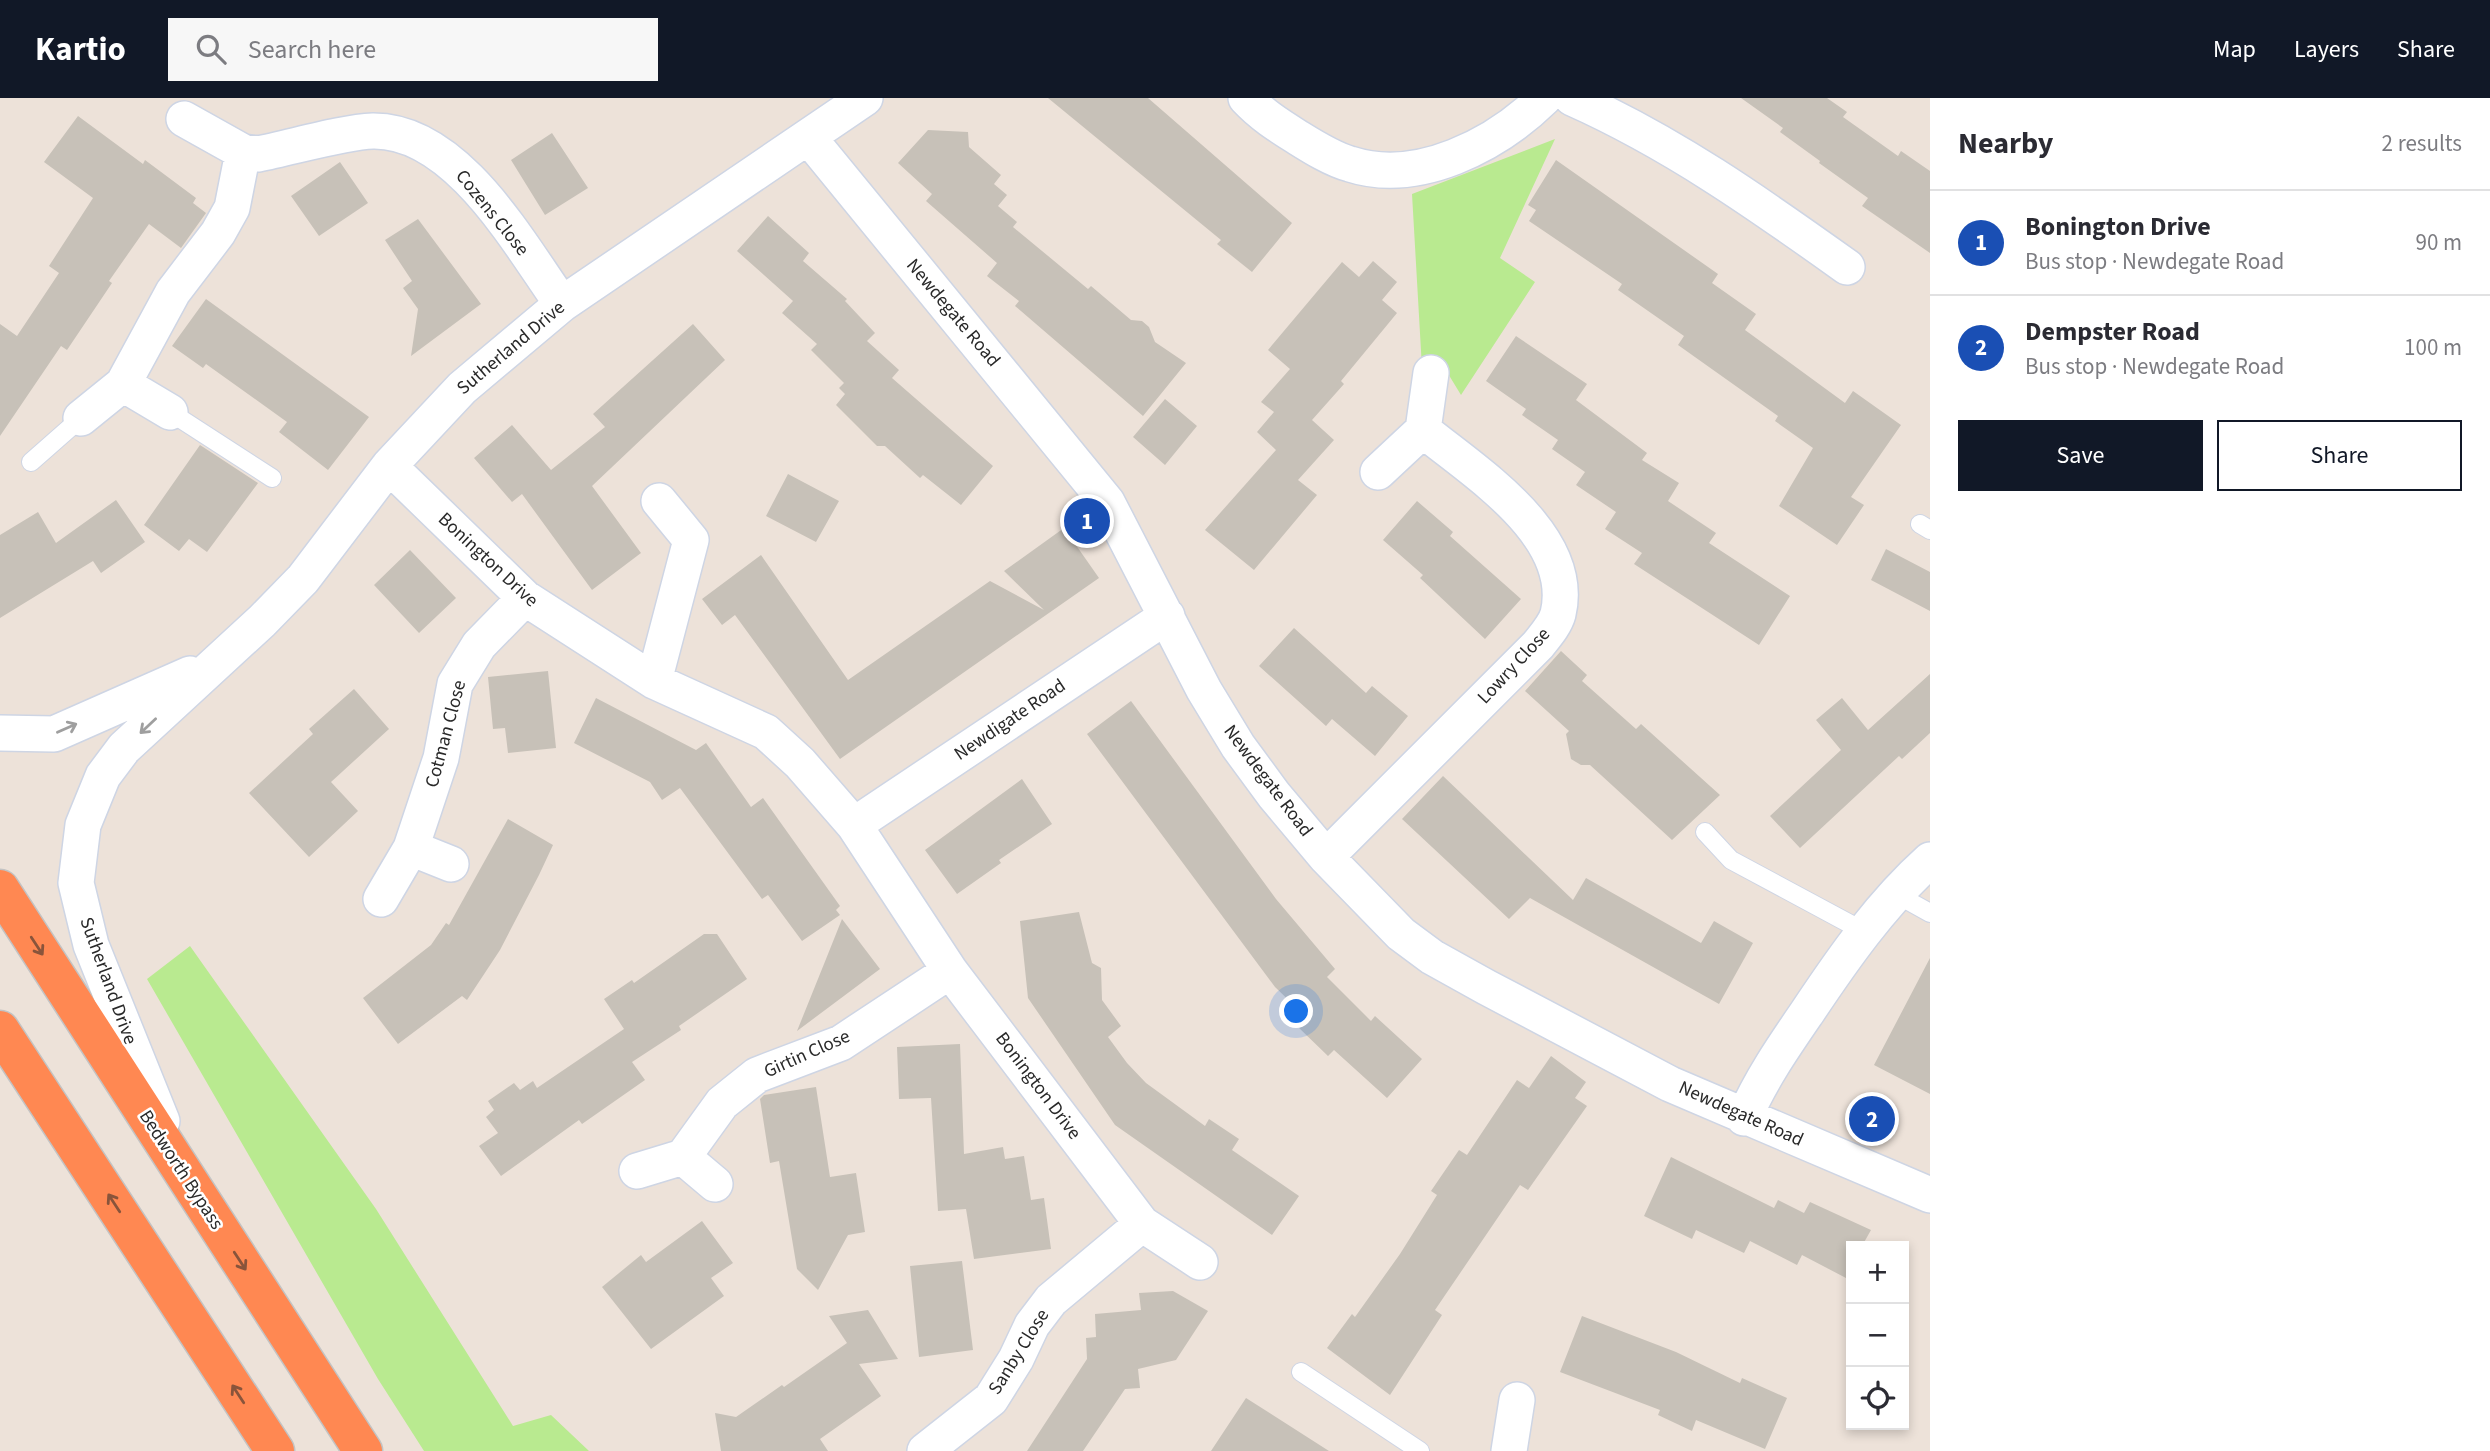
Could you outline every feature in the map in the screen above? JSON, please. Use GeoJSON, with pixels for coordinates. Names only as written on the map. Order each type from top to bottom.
{"type":"FeatureCollection","features":[{"type":"Feature","properties":{"kind":"highway","name":"Bedworth Bypass"},"geometry":{"type":"LineString","coordinates":[[0,889],[363,1451]]}},
{"type":"Feature","properties":{"kind":"highway"},"geometry":{"type":"LineString","coordinates":[[0,1030],[275,1451]]}},
{"type":"Feature","properties":{"kind":"street","name":"Sutherland Drive"},"geometry":{"type":"LineString","coordinates":[[183,1173],[91,945],[76,883],[83,825],[103,776],[124,748],[303,579],[389,466],[462,388],[562,304],[865,98]]}},
{"type":"Feature","properties":{"kind":"street"},"geometry":{"type":"LineString","coordinates":[[1246,98],[1263,116],[1306,143],[1349,164],[1385,171],[1426,166],[1487,142],[1520,121],[1544,98]]}},
{"type":"Feature","properties":{"kind":"street"},"geometry":{"type":"LineString","coordinates":[[1572,98],[1621,120],[1752,199],[1847,267]]}},
{"type":"Feature","properties":{"kind":"street"},"geometry":{"type":"LineString","coordinates":[[81,418],[122,384],[173,292],[218,233],[232,208],[243,152],[184,119]]}},
{"type":"Feature","properties":{"kind":"street","name":"Cozens Close"},"geometry":{"type":"LineString","coordinates":[[243,152],[258,154],[370,131],[396,132],[419,140],[458,169],[489,205],[562,304]]}},
{"type":"Feature","properties":{"kind":"street","name":"Newdegate Road"},"geometry":{"type":"LineString","coordinates":[[809,138],[1107,502],[1204,690],[1238,746],[1274,795],[1326,857],[1401,934],[1432,957],[1576,1036],[1744,1118],[1930,1195]]}},
{"type":"Feature","properties":{"kind":"street"},"geometry":{"type":"LineString","coordinates":[[1378,472],[1423,430],[1431,373]]}},
{"type":"Feature","properties":{"kind":"street"},"geometry":{"type":"LineString","coordinates":[[122,384],[170,412]]}},
{"type":"Feature","properties":{"kind":"street","name":"Lowry Close"},"geometry":{"type":"LineString","coordinates":[[1326,857],[1538,645],[1558,614],[1558,573],[1550,550],[1515,506],[1423,430]]}},
{"type":"Feature","properties":{"kind":"street","name":"Bonington Drive"},"geometry":{"type":"LineString","coordinates":[[389,466],[524,598],[653,681],[766,732],[800,763],[854,825],[950,971],[1142,1224],[1200,1262]]}},
{"type":"Feature","properties":{"kind":"street"},"geometry":{"type":"LineString","coordinates":[[653,681],[691,540],[659,501]]}},
{"type":"Feature","properties":{"kind":"street","name":"Cotman Close"},"geometry":{"type":"LineString","coordinates":[[381,899],[411,848],[441,758],[455,684],[479,645],[524,598]]}},
{"type":"Feature","properties":{"kind":"street","name":"Newdigate Road"},"geometry":{"type":"LineString","coordinates":[[854,825],[1167,616]]}},
{"type":"Feature","properties":{"kind":"street","name":"Sutherland Drive"},"geometry":{"type":"LineString","coordinates":[[0,733],[54,734],[216,663]]}},
{"type":"Feature","properties":{"kind":"street"},"geometry":{"type":"LineString","coordinates":[[411,848],[451,864]]}},
{"type":"Feature","properties":{"kind":"street"},"geometry":{"type":"LineString","coordinates":[[1744,1118],[1760,1083],[1865,932],[1894,893],[1930,860]]}},
{"type":"Feature","properties":{"kind":"street","name":"Girtin Close"},"geometry":{"type":"LineString","coordinates":[[683,1157],[722,1103],[757,1075],[841,1043],[950,971]]}},
{"type":"Feature","properties":{"kind":"street"},"geometry":{"type":"LineString","coordinates":[[637,1171],[683,1157],[715,1184]]}},
{"type":"Feature","properties":{"kind":"street","name":"Sanby Close"},"geometry":{"type":"LineString","coordinates":[[926,1451],[991,1399],[1016,1359],[1032,1325],[1051,1300],[1142,1224]]}},
{"type":"Feature","properties":{"kind":"street"},"geometry":{"type":"LineString","coordinates":[[1509,1451],[1517,1400]]}},
{"type":"Feature","properties":{"kind":"lane"},"geometry":{"type":"LineString","coordinates":[[170,412],[272,478]]}},
{"type":"Feature","properties":{"kind":"lane"},"geometry":{"type":"LineString","coordinates":[[31,462],[81,418]]}},
{"type":"Feature","properties":{"kind":"lane"},"geometry":{"type":"LineString","coordinates":[[1705,832],[1731,860],[1865,932]]}},
{"type":"Feature","properties":{"kind":"lane"},"geometry":{"type":"LineString","coordinates":[[1894,893],[1930,913]]}},
{"type":"Feature","properties":{"kind":"lane"},"geometry":{"type":"LineString","coordinates":[[1301,1372],[1420,1451]]}},
{"type":"Feature","properties":{"kind":"green space"},"geometry":{"type":"Polygon","coordinates":[[[1555,139],[1500,258],[1535,282],[1461,395],[1447,372],[1422,368],[1412,194],[1555,139]]]}},
{"type":"Feature","properties":{"kind":"green space"},"geometry":{"type":"Polygon","coordinates":[[[190,946],[376,1209],[513,1426],[551,1415],[589,1451],[424,1451],[378,1379],[147,979],[190,946]]]}},
{"type":"Feature","properties":{"kind":"building"},"geometry":{"type":"Polygon","coordinates":[[[1048,98],[1148,98],[1292,223],[1252,272],[1217,244],[1221,240],[1048,98]]]}},
{"type":"Feature","properties":{"kind":"building"},"geometry":{"type":"Polygon","coordinates":[[[1741,98],[1827,98],[1847,112],[1843,117],[1898,156],[1901,151],[1930,171],[1930,253],[1862,206],[1868,198],[1819,163],[1820,161],[1780,132],[1783,128],[1741,98]]]}},
{"type":"Feature","properties":{"kind":"building"},"geometry":{"type":"Polygon","coordinates":[[[78,116],[143,164],[145,160],[196,198],[193,203],[206,213],[181,248],[149,224],[109,281],[112,283],[67,350],[61,346],[0,436],[0,324],[17,336],[59,273],[49,266],[93,198],[44,162],[78,116]]]}},
{"type":"Feature","properties":{"kind":"building"},"geometry":{"type":"Polygon","coordinates":[[[928,130],[968,132],[969,147],[1001,175],[994,184],[1007,195],[998,206],[1017,222],[1013,227],[1088,289],[1091,286],[1131,320],[1142,321],[1149,327],[1155,342],[1186,363],[1143,416],[1015,306],[1019,301],[987,276],[997,263],[926,201],[932,194],[898,163],[928,130]]]}},
{"type":"Feature","properties":{"kind":"building"},"geometry":{"type":"Polygon","coordinates":[[[552,133],[588,188],[545,215],[511,160],[552,133]]]}},
{"type":"Feature","properties":{"kind":"building"},"geometry":{"type":"Polygon","coordinates":[[[1556,160],[1718,274],[1712,283],[1756,314],[1745,330],[1845,403],[1853,391],[1901,425],[1851,497],[1864,505],[1837,545],[1779,506],[1813,448],[1775,421],[1778,416],[1678,345],[1684,336],[1618,290],[1622,284],[1529,221],[1536,210],[1528,205],[1556,160]]]}},
{"type":"Feature","properties":{"kind":"building"},"geometry":{"type":"Polygon","coordinates":[[[340,162],[368,203],[319,236],[291,196],[340,162]]]}},
{"type":"Feature","properties":{"kind":"building"},"geometry":{"type":"Polygon","coordinates":[[[768,216],[809,253],[803,261],[847,299],[845,301],[875,333],[867,341],[899,370],[892,378],[993,466],[961,505],[923,475],[920,478],[885,446],[877,446],[836,405],[845,394],[839,388],[844,383],[811,350],[817,344],[782,313],[793,301],[737,251],[768,216]]]}},
{"type":"Feature","properties":{"kind":"building"},"geometry":{"type":"Polygon","coordinates":[[[418,219],[481,304],[411,356],[418,309],[403,288],[412,281],[385,240],[418,219]]]}},
{"type":"Feature","properties":{"kind":"building"},"geometry":{"type":"Polygon","coordinates":[[[1373,261],[1397,282],[1382,300],[1397,313],[1341,381],[1344,384],[1312,420],[1334,440],[1298,480],[1317,495],[1254,570],[1205,530],[1276,450],[1257,432],[1274,412],[1261,402],[1290,369],[1268,350],[1342,262],[1359,277],[1373,261]]]}},
{"type":"Feature","properties":{"kind":"building"},"geometry":{"type":"Polygon","coordinates":[[[206,299],[369,417],[328,470],[279,432],[287,422],[206,364],[203,368],[172,346],[206,299]]]}},
{"type":"Feature","properties":{"kind":"building"},"geometry":{"type":"Polygon","coordinates":[[[693,324],[725,360],[592,486],[641,553],[592,590],[522,494],[512,502],[474,458],[512,425],[551,470],[605,427],[593,414],[693,324]]]}},
{"type":"Feature","properties":{"kind":"building"},"geometry":{"type":"Polygon","coordinates":[[[1516,336],[1587,384],[1576,400],[1647,453],[1642,460],[1679,483],[1668,501],[1716,533],[1709,543],[1790,596],[1759,645],[1634,564],[1642,553],[1605,529],[1616,512],[1576,485],[1585,472],[1552,449],[1558,440],[1522,415],[1526,409],[1486,381],[1516,336]]]}},
{"type":"Feature","properties":{"kind":"building"},"geometry":{"type":"Polygon","coordinates":[[[1165,399],[1197,426],[1165,465],[1133,437],[1165,399]]]}},
{"type":"Feature","properties":{"kind":"building"},"geometry":{"type":"Polygon","coordinates":[[[200,445],[258,483],[207,552],[189,539],[179,551],[144,525],[200,445]]]}},
{"type":"Feature","properties":{"kind":"building"},"geometry":{"type":"Polygon","coordinates":[[[788,474],[839,501],[816,542],[766,516],[788,474]]]}},
{"type":"Feature","properties":{"kind":"building"},"geometry":{"type":"Polygon","coordinates":[[[116,500],[145,542],[101,573],[93,561],[0,618],[0,535],[38,512],[56,543],[116,500]]]}},
{"type":"Feature","properties":{"kind":"building"},"geometry":{"type":"Polygon","coordinates":[[[1417,501],[1453,532],[1450,536],[1521,599],[1485,639],[1420,578],[1423,575],[1383,540],[1417,501]]]}},
{"type":"Feature","properties":{"kind":"building"},"geometry":{"type":"Polygon","coordinates":[[[1064,528],[1099,578],[840,759],[735,615],[722,625],[702,599],[761,555],[848,680],[990,581],[1044,610],[1004,571],[1064,528]]]}},
{"type":"Feature","properties":{"kind":"building"},"geometry":{"type":"Polygon","coordinates":[[[1886,549],[1930,572],[1930,611],[1871,580],[1886,549]]]}},
{"type":"Feature","properties":{"kind":"building"},"geometry":{"type":"Polygon","coordinates":[[[410,550],[456,598],[419,633],[374,585],[410,550]]]}},
{"type":"Feature","properties":{"kind":"building"},"geometry":{"type":"Polygon","coordinates":[[[1294,628],[1366,693],[1372,686],[1408,716],[1375,756],[1332,719],[1326,726],[1259,666],[1294,628]]]}},
{"type":"Feature","properties":{"kind":"building"},"geometry":{"type":"Polygon","coordinates":[[[1561,651],[1587,675],[1582,681],[1636,729],[1641,724],[1720,795],[1672,840],[1590,765],[1581,765],[1571,759],[1566,734],[1569,731],[1525,691],[1561,651]]]}},
{"type":"Feature","properties":{"kind":"building"},"geometry":{"type":"Polygon","coordinates":[[[548,671],[556,748],[508,753],[505,728],[493,729],[488,677],[548,671]]]}},
{"type":"Feature","properties":{"kind":"building"},"geometry":{"type":"Polygon","coordinates":[[[1930,674],[1930,733],[1902,759],[1899,756],[1800,848],[1770,816],[1841,750],[1816,720],[1842,698],[1868,730],[1930,674]]]}},
{"type":"Feature","properties":{"kind":"building"},"geometry":{"type":"Polygon","coordinates":[[[354,689],[389,729],[331,782],[358,811],[309,857],[249,793],[313,734],[309,729],[354,689]]]}},
{"type":"Feature","properties":{"kind":"building"},"geometry":{"type":"Polygon","coordinates":[[[596,698],[696,750],[706,743],[751,807],[763,798],[840,906],[836,910],[840,915],[802,941],[768,895],[762,899],[680,788],[662,800],[650,782],[574,743],[596,698]]]}},
{"type":"Feature","properties":{"kind":"building"},"geometry":{"type":"Polygon","coordinates":[[[1131,701],[1276,899],[1335,969],[1327,977],[1371,1021],[1375,1016],[1422,1059],[1387,1098],[1334,1050],[1328,1056],[1298,1027],[1307,1018],[1275,987],[1087,734],[1131,701]]]}},
{"type":"Feature","properties":{"kind":"building"},"geometry":{"type":"Polygon","coordinates":[[[1443,776],[1573,900],[1586,878],[1701,943],[1714,921],[1753,943],[1719,1004],[1530,898],[1509,919],[1402,819],[1443,776]]]}},
{"type":"Feature","properties":{"kind":"building"},"geometry":{"type":"Polygon","coordinates":[[[1022,779],[1052,824],[999,860],[1001,863],[957,894],[925,850],[1022,779]]]}},
{"type":"Feature","properties":{"kind":"building"},"geometry":{"type":"Polygon","coordinates":[[[508,819],[553,845],[539,875],[500,950],[467,1000],[462,996],[398,1044],[363,998],[431,945],[446,923],[449,925],[508,819]]]}},
{"type":"Feature","properties":{"kind":"building"},"geometry":{"type":"Polygon","coordinates":[[[1079,912],[1092,963],[1101,968],[1102,1000],[1121,1026],[1108,1037],[1127,1063],[1146,1083],[1205,1126],[1209,1119],[1239,1139],[1232,1150],[1299,1196],[1272,1235],[1115,1125],[1028,998],[1020,921],[1079,912]]]}},
{"type":"Feature","properties":{"kind":"building"},"geometry":{"type":"Polygon","coordinates":[[[842,919],[880,969],[797,1031],[824,964],[842,919]]]}},
{"type":"Feature","properties":{"kind":"building"},"geometry":{"type":"Polygon","coordinates":[[[704,934],[717,934],[747,979],[679,1026],[681,1030],[632,1062],[645,1080],[582,1124],[579,1120],[501,1176],[479,1146],[498,1133],[486,1117],[494,1110],[488,1101],[514,1083],[520,1090],[533,1081],[537,1088],[624,1029],[604,999],[632,980],[634,983],[704,934]]]}},
{"type":"Feature","properties":{"kind":"building"},"geometry":{"type":"Polygon","coordinates":[[[1930,958],[1930,1094],[1874,1065],[1930,958]]]}},
{"type":"Feature","properties":{"kind":"building"},"geometry":{"type":"Polygon","coordinates":[[[960,1044],[964,1154],[1003,1147],[1005,1159],[1024,1156],[1031,1200],[1044,1198],[1051,1249],[974,1259],[966,1209],[938,1211],[931,1098],[899,1099],[897,1047],[960,1044]]]}},
{"type":"Feature","properties":{"kind":"building"},"geometry":{"type":"Polygon","coordinates":[[[1551,1056],[1586,1082],[1575,1098],[1587,1106],[1528,1190],[1520,1185],[1435,1310],[1442,1315],[1390,1395],[1327,1348],[1352,1314],[1355,1317],[1400,1254],[1437,1195],[1431,1191],[1459,1150],[1467,1155],[1517,1080],[1529,1088],[1551,1056]]]}},
{"type":"Feature","properties":{"kind":"building"},"geometry":{"type":"Polygon","coordinates":[[[816,1087],[830,1177],[856,1173],[865,1232],[848,1235],[818,1290],[797,1269],[779,1161],[770,1163],[760,1099],[764,1095],[816,1087]]]}},
{"type":"Feature","properties":{"kind":"building"},"geometry":{"type":"Polygon","coordinates":[[[1671,1157],[1774,1208],[1778,1200],[1804,1213],[1810,1202],[1871,1230],[1865,1241],[1846,1241],[1846,1278],[1802,1255],[1797,1265],[1750,1241],[1744,1253],[1696,1230],[1692,1239],[1644,1216],[1671,1157]]]}},
{"type":"Feature","properties":{"kind":"building"},"geometry":{"type":"Polygon","coordinates":[[[702,1221],[733,1263],[711,1278],[724,1296],[651,1349],[602,1287],[641,1255],[646,1262],[702,1221]]]}},
{"type":"Feature","properties":{"kind":"building"},"geometry":{"type":"Polygon","coordinates":[[[962,1261],[973,1350],[919,1357],[910,1266],[962,1261]]]}},
{"type":"Feature","properties":{"kind":"building"},"geometry":{"type":"Polygon","coordinates":[[[1173,1291],[1208,1311],[1176,1360],[1138,1369],[1140,1388],[1125,1389],[1083,1451],[1027,1451],[1087,1359],[1086,1338],[1096,1337],[1095,1314],[1141,1310],[1139,1293],[1173,1291]]]}},
{"type":"Feature","properties":{"kind":"building"},"geometry":{"type":"Polygon","coordinates":[[[868,1310],[898,1359],[859,1364],[881,1396],[820,1439],[828,1451],[721,1451],[715,1413],[736,1417],[782,1385],[784,1387],[847,1343],[829,1316],[868,1310]]]}},
{"type":"Feature","properties":{"kind":"building"},"geometry":{"type":"Polygon","coordinates":[[[1582,1316],[1676,1352],[1740,1383],[1742,1378],[1787,1398],[1765,1449],[1696,1420],[1692,1431],[1658,1415],[1660,1410],[1560,1372],[1582,1316]]]}},
{"type":"Feature","properties":{"kind":"building"},"geometry":{"type":"Polygon","coordinates":[[[1246,1398],[1329,1451],[1211,1451],[1246,1398]]]}},
{"type":"Feature","properties":{"kind":"place","name":"Bonington Drive"},"geometry":{"type":"Point","coordinates":[1087,521]}},
{"type":"Feature","properties":{"kind":"place","name":"Dempster Road"},"geometry":{"type":"Point","coordinates":[1872,1119]}}]}
